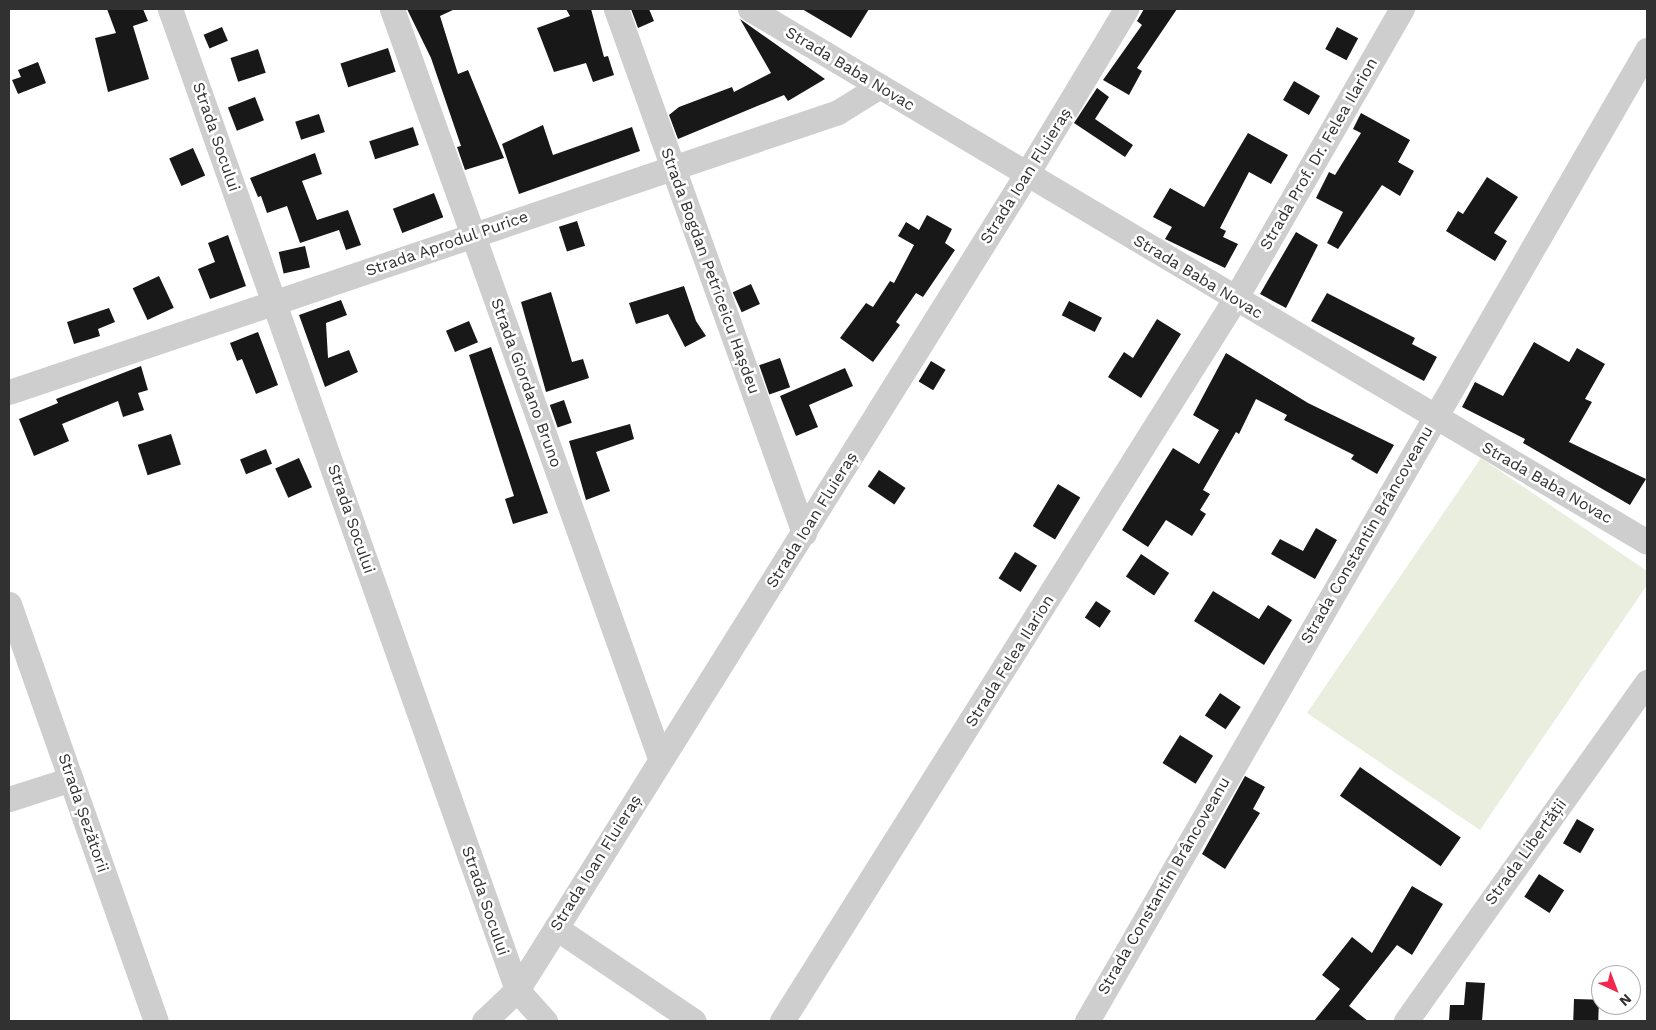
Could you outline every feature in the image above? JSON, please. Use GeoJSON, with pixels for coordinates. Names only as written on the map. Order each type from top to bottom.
{"type":"FeatureCollection","features":[{"type":"Feature","properties":{"kind":"street","name":"Strada Socului"},"geometry":{"type":"LineString","coordinates":[[170,9],[517,990],[545,1021]]}},
{"type":"Feature","properties":{"kind":"street","name":"Strada Giordano Bruno"},"geometry":{"type":"LineString","coordinates":[[392,9],[660,758]]}},
{"type":"Feature","properties":{"kind":"street","name":"Strada Bogdan Petriceicu Hașdeu"},"geometry":{"type":"LineString","coordinates":[[616,9],[804,533]]}},
{"type":"Feature","properties":{"kind":"street","name":"Strada Baba Novac"},"geometry":{"type":"LineString","coordinates":[[750,9],[1026,176],[1647,542]]}},
{"type":"Feature","properties":{"kind":"street","name":"Strada Ioan Fluieraș"},"geometry":{"type":"LineString","coordinates":[[484,1021],[517,990],[660,758],[804,533],[1026,176],[1126,9]]}},
{"type":"Feature","properties":{"kind":"street","name":"Strada Prof. Dr. Felea Ilarion"},"geometry":{"type":"LineString","coordinates":[[1235,299],[1402,9]]}},
{"type":"Feature","properties":{"kind":"street","name":"Strada Constantin Brâncoveanu"},"geometry":{"type":"LineString","coordinates":[[1087,1021],[1647,50]]}},
{"type":"Feature","properties":{"kind":"street","name":"Strada Aprodul Purice"},"geometry":{"type":"LineString","coordinates":[[9,392],[838,112],[880,86]]}},
{"type":"Feature","properties":{"kind":"street","name":"Strada Felea Ilarion"},"geometry":{"type":"LineString","coordinates":[[782,1021],[1235,299]]}},
{"type":"Feature","properties":{"kind":"street","name":"Strada Șezătorii"},"geometry":{"type":"LineString","coordinates":[[9,604],[18,659],[71,780],[156,1021]]}},
{"type":"Feature","properties":{"kind":"street","name":"Strada Libertății"},"geometry":{"type":"LineString","coordinates":[[1406,1021],[1647,682]]}},
{"type":"Feature","properties":{"kind":"street"},"geometry":{"type":"LineString","coordinates":[[9,799],[71,780]]}},
{"type":"Feature","properties":{"kind":"street"},"geometry":{"type":"LineString","coordinates":[[556,928],[694,1021]]}},
{"type":"Feature","properties":{"kind":"green space"},"geometry":{"type":"Polygon","coordinates":[[[1481,458],[1647,571],[1647,585],[1480,830],[1307,713],[1481,458]]]}},
{"type":"Feature","properties":{"kind":"building"},"geometry":{"type":"Polygon","coordinates":[[[107,9],[143,9],[148,21],[133,26],[149,79],[108,92],[95,38],[116,33],[107,9]]]}},
{"type":"Feature","properties":{"kind":"building"},"geometry":{"type":"Polygon","coordinates":[[[407,9],[455,9],[440,16],[458,74],[468,70],[504,158],[465,170],[457,147],[461,146],[431,58],[407,9]]]}},
{"type":"Feature","properties":{"kind":"building"},"geometry":{"type":"Polygon","coordinates":[[[566,9],[591,9],[604,57],[608,56],[614,75],[593,82],[586,63],[554,72],[537,28],[570,16],[566,9]]]}},
{"type":"Feature","properties":{"kind":"building"},"geometry":{"type":"Polygon","coordinates":[[[631,9],[649,9],[654,21],[638,28],[631,9]]]}},
{"type":"Feature","properties":{"kind":"building"},"geometry":{"type":"Polygon","coordinates":[[[802,9],[869,9],[851,38],[802,9]]]}},
{"type":"Feature","properties":{"kind":"building"},"geometry":{"type":"Polygon","coordinates":[[[1144,9],[1177,9],[1137,68],[1142,71],[1129,95],[1103,80],[1142,25],[1137,21],[1144,9]]]}},
{"type":"Feature","properties":{"kind":"building"},"geometry":{"type":"Polygon","coordinates":[[[740,19],[825,79],[788,101],[784,95],[678,139],[669,115],[679,107],[732,87],[734,92],[771,73],[740,19]]]}},
{"type":"Feature","properties":{"kind":"building"},"geometry":{"type":"Polygon","coordinates":[[[222,27],[228,41],[209,49],[204,35],[222,27]]]}},
{"type":"Feature","properties":{"kind":"building"},"geometry":{"type":"Polygon","coordinates":[[[1337,27],[1358,38],[1346,60],[1325,49],[1337,27]]]}},
{"type":"Feature","properties":{"kind":"building"},"geometry":{"type":"Polygon","coordinates":[[[388,48],[396,72],[348,87],[340,63],[388,48]]]}},
{"type":"Feature","properties":{"kind":"building"},"geometry":{"type":"Polygon","coordinates":[[[258,49],[266,73],[238,82],[230,58],[258,49]]]}},
{"type":"Feature","properties":{"kind":"building"},"geometry":{"type":"Polygon","coordinates":[[[38,62],[46,83],[18,94],[12,80],[21,77],[18,70],[38,62]]]}},
{"type":"Feature","properties":{"kind":"building"},"geometry":{"type":"Polygon","coordinates":[[[1294,81],[1320,96],[1309,115],[1283,100],[1294,81]]]}},
{"type":"Feature","properties":{"kind":"building"},"geometry":{"type":"Polygon","coordinates":[[[1097,88],[1109,97],[1095,119],[1133,145],[1125,157],[1074,123],[1097,88]]]}},
{"type":"Feature","properties":{"kind":"building"},"geometry":{"type":"Polygon","coordinates":[[[255,97],[264,120],[237,131],[228,107],[255,97]]]}},
{"type":"Feature","properties":{"kind":"building"},"geometry":{"type":"Polygon","coordinates":[[[1361,113],[1410,140],[1398,162],[1414,171],[1400,196],[1382,185],[1338,249],[1327,243],[1343,212],[1316,198],[1329,172],[1335,175],[1361,133],[1353,129],[1361,113]]]}},
{"type":"Feature","properties":{"kind":"building"},"geometry":{"type":"Polygon","coordinates":[[[319,114],[325,132],[301,140],[295,122],[319,114]]]}},
{"type":"Feature","properties":{"kind":"building"},"geometry":{"type":"Polygon","coordinates":[[[543,125],[553,155],[632,127],[640,151],[519,194],[502,144],[543,125]]]}},
{"type":"Feature","properties":{"kind":"building"},"geometry":{"type":"Polygon","coordinates":[[[413,127],[419,145],[375,159],[369,141],[413,127]]]}},
{"type":"Feature","properties":{"kind":"building"},"geometry":{"type":"Polygon","coordinates":[[[1248,133],[1288,155],[1271,184],[1249,172],[1220,228],[1226,231],[1223,237],[1238,244],[1225,268],[1165,239],[1172,227],[1153,217],[1170,188],[1204,207],[1248,133]]]}},
{"type":"Feature","properties":{"kind":"building"},"geometry":{"type":"Polygon","coordinates":[[[193,148],[205,175],[181,186],[169,159],[193,148]]]}},
{"type":"Feature","properties":{"kind":"building"},"geometry":{"type":"Polygon","coordinates":[[[315,153],[322,174],[302,181],[317,220],[348,210],[361,245],[346,250],[339,230],[300,243],[287,206],[267,213],[261,196],[258,197],[250,178],[315,153]]]}},
{"type":"Feature","properties":{"kind":"building"},"geometry":{"type":"Polygon","coordinates":[[[1487,177],[1518,197],[1494,233],[1507,241],[1495,261],[1446,231],[1458,211],[1463,214],[1487,177]]]}},
{"type":"Feature","properties":{"kind":"building"},"geometry":{"type":"Polygon","coordinates":[[[434,193],[443,217],[402,233],[393,209],[434,193]]]}},
{"type":"Feature","properties":{"kind":"building"},"geometry":{"type":"Polygon","coordinates":[[[927,215],[952,229],[945,243],[955,250],[923,297],[916,293],[896,322],[900,325],[873,362],[840,338],[866,303],[873,307],[890,281],[894,283],[914,245],[898,236],[906,222],[919,230],[927,215]]]}},
{"type":"Feature","properties":{"kind":"building"},"geometry":{"type":"Polygon","coordinates":[[[577,221],[585,246],[567,252],[559,227],[577,221]]]}},
{"type":"Feature","properties":{"kind":"building"},"geometry":{"type":"Polygon","coordinates":[[[1296,232],[1318,245],[1286,308],[1260,294],[1296,232]]]}},
{"type":"Feature","properties":{"kind":"building"},"geometry":{"type":"Polygon","coordinates":[[[228,235],[246,286],[210,299],[198,269],[215,262],[208,243],[228,235]]]}},
{"type":"Feature","properties":{"kind":"building"},"geometry":{"type":"Polygon","coordinates":[[[305,246],[310,267],[284,274],[279,252],[305,246]]]}},
{"type":"Feature","properties":{"kind":"building"},"geometry":{"type":"Polygon","coordinates":[[[159,276],[174,308],[148,320],[133,288],[159,276]]]}},
{"type":"Feature","properties":{"kind":"building"},"geometry":{"type":"Polygon","coordinates":[[[751,284],[760,304],[742,312],[733,292],[751,284]]]}},
{"type":"Feature","properties":{"kind":"building"},"geometry":{"type":"Polygon","coordinates":[[[684,286],[696,321],[706,336],[685,347],[668,314],[636,324],[629,303],[684,286]]]}},
{"type":"Feature","properties":{"kind":"building"},"geometry":{"type":"Polygon","coordinates":[[[551,292],[572,362],[583,359],[589,378],[546,392],[521,302],[551,292]]]}},
{"type":"Feature","properties":{"kind":"building"},"geometry":{"type":"Polygon","coordinates":[[[1327,293],[1415,338],[1412,344],[1437,357],[1424,381],[1311,321],[1327,293]]]}},
{"type":"Feature","properties":{"kind":"building"},"geometry":{"type":"Polygon","coordinates":[[[341,300],[347,315],[326,323],[328,358],[349,350],[358,372],[325,387],[299,315],[341,300]]]}},
{"type":"Feature","properties":{"kind":"building"},"geometry":{"type":"Polygon","coordinates":[[[1069,301],[1102,318],[1095,332],[1062,315],[1069,301]]]}},
{"type":"Feature","properties":{"kind":"building"},"geometry":{"type":"Polygon","coordinates":[[[109,308],[115,322],[98,329],[100,336],[74,344],[67,322],[109,308]]]}},
{"type":"Feature","properties":{"kind":"building"},"geometry":{"type":"Polygon","coordinates":[[[1157,319],[1181,334],[1141,398],[1108,377],[1124,352],[1133,358],[1157,319]]]}},
{"type":"Feature","properties":{"kind":"building"},"geometry":{"type":"Polygon","coordinates":[[[469,321],[478,342],[455,352],[446,331],[469,321]]]}},
{"type":"Feature","properties":{"kind":"building"},"geometry":{"type":"Polygon","coordinates":[[[258,332],[278,385],[256,394],[242,359],[237,361],[230,343],[258,332]]]}},
{"type":"Feature","properties":{"kind":"building"},"geometry":{"type":"Polygon","coordinates":[[[1534,342],[1569,362],[1577,348],[1605,364],[1585,399],[1592,402],[1569,442],[1646,479],[1630,505],[1523,443],[1525,439],[1462,407],[1475,382],[1503,396],[1534,342]]]}},
{"type":"Feature","properties":{"kind":"building"},"geometry":{"type":"Polygon","coordinates":[[[491,347],[548,513],[513,524],[505,499],[514,496],[469,355],[491,347]]]}},
{"type":"Feature","properties":{"kind":"building"},"geometry":{"type":"Polygon","coordinates":[[[1226,353],[1308,403],[1394,445],[1377,474],[1351,459],[1354,455],[1284,420],[1287,415],[1256,399],[1239,434],[1236,432],[1203,490],[1210,494],[1200,510],[1206,514],[1192,536],[1166,520],[1148,547],[1122,530],[1173,448],[1199,464],[1219,430],[1193,415],[1226,353]]]}},
{"type":"Feature","properties":{"kind":"building"},"geometry":{"type":"Polygon","coordinates":[[[780,358],[790,387],[769,394],[759,365],[780,358]]]}},
{"type":"Feature","properties":{"kind":"building"},"geometry":{"type":"Polygon","coordinates":[[[931,361],[946,370],[933,390],[919,382],[931,361]]]}},
{"type":"Feature","properties":{"kind":"building"},"geometry":{"type":"Polygon","coordinates":[[[141,366],[148,390],[138,393],[144,410],[123,417],[118,401],[62,424],[69,441],[34,456],[19,419],[58,403],[56,399],[141,366]]]}},
{"type":"Feature","properties":{"kind":"building"},"geometry":{"type":"Polygon","coordinates":[[[845,368],[853,386],[809,405],[818,427],[796,436],[780,396],[845,368]]]}},
{"type":"Feature","properties":{"kind":"building"},"geometry":{"type":"Polygon","coordinates":[[[564,400],[572,423],[558,428],[550,405],[564,400]]]}},
{"type":"Feature","properties":{"kind":"building"},"geometry":{"type":"Polygon","coordinates":[[[630,424],[634,439],[596,452],[610,491],[586,500],[569,441],[630,424]]]}},
{"type":"Feature","properties":{"kind":"building"},"geometry":{"type":"Polygon","coordinates":[[[171,434],[181,464],[148,475],[138,445],[171,434]]]}},
{"type":"Feature","properties":{"kind":"building"},"geometry":{"type":"Polygon","coordinates":[[[266,449],[272,464],[246,474],[240,459],[266,449]]]}},
{"type":"Feature","properties":{"kind":"building"},"geometry":{"type":"Polygon","coordinates":[[[299,458],[312,487],[288,498],[275,469],[299,458]]]}},
{"type":"Feature","properties":{"kind":"building"},"geometry":{"type":"Polygon","coordinates":[[[879,470],[906,488],[894,504],[868,487],[879,470]]]}},
{"type":"Feature","properties":{"kind":"building"},"geometry":{"type":"Polygon","coordinates":[[[1058,484],[1080,497],[1055,539],[1033,526],[1058,484]]]}},
{"type":"Feature","properties":{"kind":"building"},"geometry":{"type":"Polygon","coordinates":[[[1316,528],[1337,540],[1315,579],[1271,554],[1280,539],[1303,551],[1316,528]]]}},
{"type":"Feature","properties":{"kind":"building"},"geometry":{"type":"Polygon","coordinates":[[[1015,552],[1037,566],[1021,592],[999,578],[1015,552]]]}},
{"type":"Feature","properties":{"kind":"building"},"geometry":{"type":"Polygon","coordinates":[[[1141,554],[1169,573],[1154,595],[1126,576],[1141,554]]]}},
{"type":"Feature","properties":{"kind":"building"},"geometry":{"type":"Polygon","coordinates":[[[1213,591],[1259,619],[1268,605],[1292,620],[1264,665],[1194,621],[1213,591]]]}},
{"type":"Feature","properties":{"kind":"building"},"geometry":{"type":"Polygon","coordinates":[[[1096,601],[1111,611],[1100,628],[1085,618],[1096,601]]]}},
{"type":"Feature","properties":{"kind":"building"},"geometry":{"type":"Polygon","coordinates":[[[1220,693],[1241,707],[1226,729],[1205,715],[1220,693]]]}},
{"type":"Feature","properties":{"kind":"building"},"geometry":{"type":"Polygon","coordinates":[[[1180,735],[1213,756],[1196,784],[1163,763],[1180,735]]]}},
{"type":"Feature","properties":{"kind":"building"},"geometry":{"type":"Polygon","coordinates":[[[1360,767],[1461,838],[1441,866],[1340,796],[1360,767]]]}},
{"type":"Feature","properties":{"kind":"building"},"geometry":{"type":"Polygon","coordinates":[[[1245,776],[1265,787],[1253,809],[1260,813],[1225,869],[1202,854],[1245,776]]]}},
{"type":"Feature","properties":{"kind":"building"},"geometry":{"type":"Polygon","coordinates":[[[1577,819],[1594,829],[1580,853],[1563,843],[1577,819]]]}},
{"type":"Feature","properties":{"kind":"building"},"geometry":{"type":"Polygon","coordinates":[[[1539,874],[1564,890],[1549,913],[1524,897],[1539,874]]]}},
{"type":"Feature","properties":{"kind":"building"},"geometry":{"type":"Polygon","coordinates":[[[1412,886],[1443,904],[1412,955],[1397,945],[1349,1006],[1368,1021],[1314,1021],[1340,989],[1322,975],[1352,937],[1372,953],[1412,886]]]}},
{"type":"Feature","properties":{"kind":"building"},"geometry":{"type":"Polygon","coordinates":[[[1466,982],[1485,983],[1482,1021],[1449,1021],[1450,1005],[1464,1005],[1466,982]]]}},
{"type":"Feature","properties":{"kind":"building"},"geometry":{"type":"Polygon","coordinates":[[[1574,999],[1591,1000],[1591,1015],[1598,1015],[1598,1021],[1573,1021],[1574,999]]]}}]}
